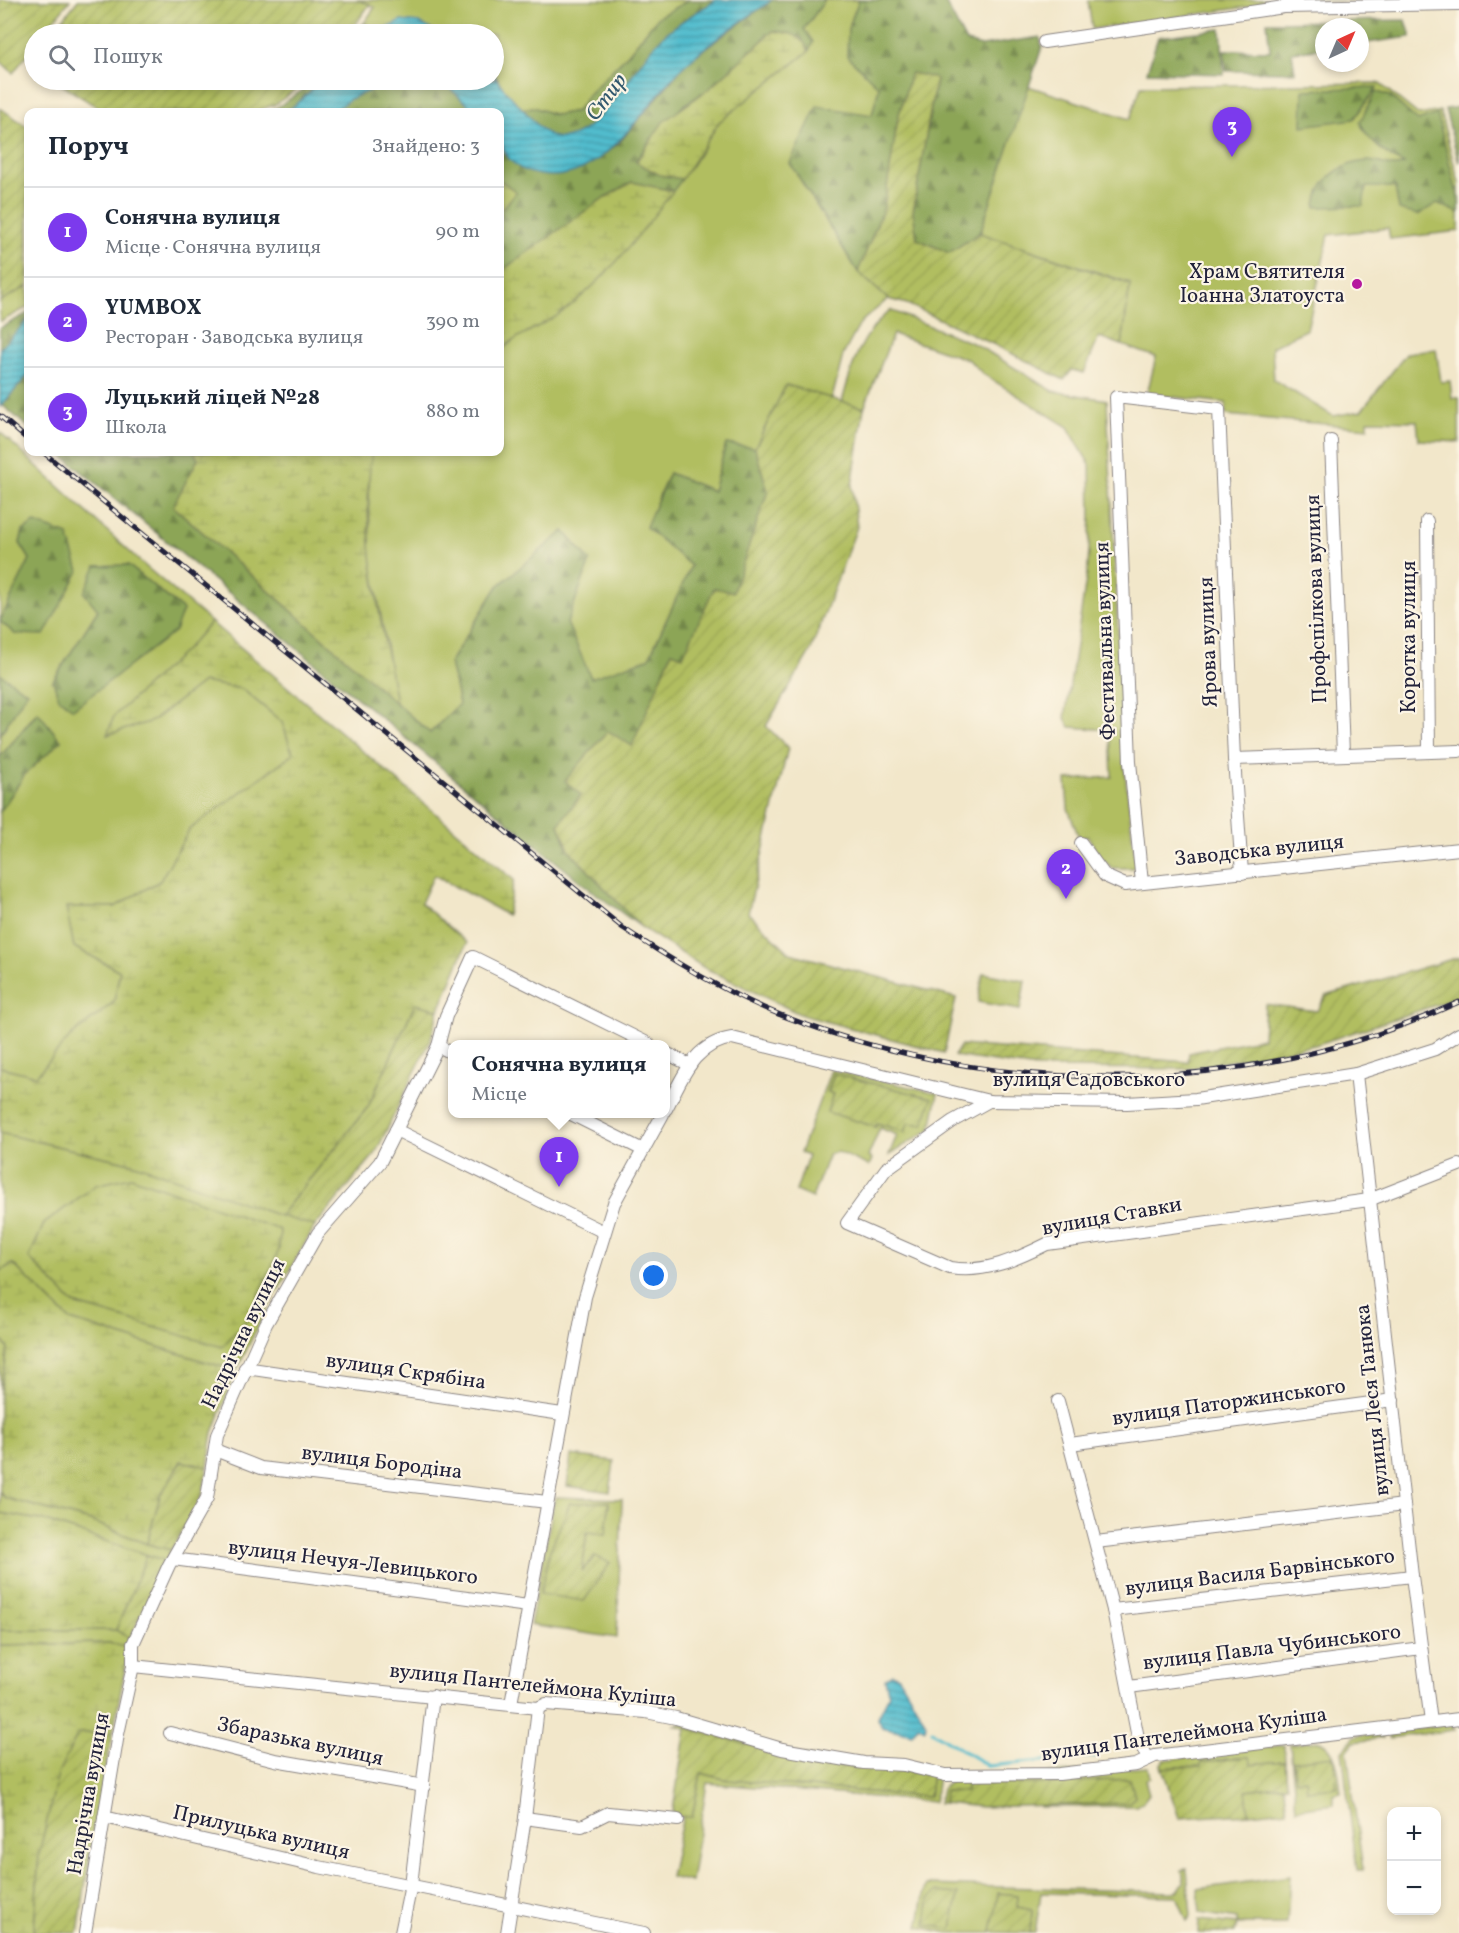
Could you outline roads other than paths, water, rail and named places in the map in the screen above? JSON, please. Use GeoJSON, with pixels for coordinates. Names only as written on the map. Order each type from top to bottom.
{"type":"FeatureCollection","features":[{"type":"Feature","properties":{"kind":"street"},"geometry":{"type":"LineString","coordinates":[[1044,42],[1284,7],[1459,4]]}},
{"type":"Feature","properties":{"kind":"street","name":"Ярова вулиця"},"geometry":{"type":"LineString","coordinates":[[1116,397],[1219,409],[1234,759],[1242,873]]}},
{"type":"Feature","properties":{"kind":"street","name":"Фестивальна вулиця"},"geometry":{"type":"LineString","coordinates":[[1116,397],[1131,762],[1142,883]]}},
{"type":"Feature","properties":{"kind":"street","name":"Профспілкова вулиця"},"geometry":{"type":"LineString","coordinates":[[1331,441],[1343,754]]}},
{"type":"Feature","properties":{"kind":"street","name":"Коротка вулиця"},"geometry":{"type":"LineString","coordinates":[[1427,521],[1429,752]]}},
{"type":"Feature","properties":{"kind":"street"},"geometry":{"type":"LineString","coordinates":[[1234,759],[1459,751]]}},
{"type":"Feature","properties":{"kind":"street","name":"Заводська вулиця"},"geometry":{"type":"LineString","coordinates":[[1081,843],[1105,876],[1125,885],[1459,849]]}},
{"type":"Feature","properties":{"kind":"street","name":"Надрічна вулиця"},"geometry":{"type":"LineString","coordinates":[[85,1933],[104,1817],[133,1666],[133,1644],[173,1559],[207,1498],[217,1436],[266,1324],[318,1233],[380,1162],[438,1046],[446,1016],[473,957],[641,1040]]}},
{"type":"Feature","properties":{"kind":"street","name":"вулиця Садовського"},"geometry":{"type":"LineString","coordinates":[[690,1065],[700,1050],[716,1040],[732,1038],[988,1101],[1126,1103],[1196,1099],[1356,1074],[1435,1049],[1459,1034]]}},
{"type":"Feature","properties":{"kind":"street"},"geometry":{"type":"LineString","coordinates":[[438,1046],[448,1051]]}},
{"type":"Feature","properties":{"kind":"street"},"geometry":{"type":"LineString","coordinates":[[670,1055],[690,1065],[670,1102]]}},
{"type":"Feature","properties":{"kind":"street","name":"вулиця Леся Танюка"},"geometry":{"type":"LineString","coordinates":[[1356,1074],[1412,1576],[1431,1722]]}},
{"type":"Feature","properties":{"kind":"street","name":"вулиця Ставки"},"geometry":{"type":"LineString","coordinates":[[988,1101],[953,1121],[886,1170],[847,1223],[950,1268],[963,1270],[1012,1262],[1047,1244],[1369,1200]]}},
{"type":"Feature","properties":{"kind":"street"},"geometry":{"type":"LineString","coordinates":[[581,1118],[643,1150]]}},
{"type":"Feature","properties":{"kind":"street"},"geometry":{"type":"LineString","coordinates":[[511,1704],[580,1321],[614,1203],[660,1118]]}},
{"type":"Feature","properties":{"kind":"street"},"geometry":{"type":"LineString","coordinates":[[396,1130],[604,1232]]}},
{"type":"Feature","properties":{"kind":"street"},"geometry":{"type":"LineString","coordinates":[[1369,1200],[1459,1165]]}},
{"type":"Feature","properties":{"kind":"street","name":"вулиця Скрябіна"},"geometry":{"type":"LineString","coordinates":[[245,1368],[562,1414]]}},
{"type":"Feature","properties":{"kind":"street","name":"вулиця Паторжинського"},"geometry":{"type":"LineString","coordinates":[[1070,1444],[1393,1400]]}},
{"type":"Feature","properties":{"kind":"street"},"geometry":{"type":"LineString","coordinates":[[1058,1401],[1113,1610],[1138,1738],[1148,1759]]}},
{"type":"Feature","properties":{"kind":"street","name":"вулиця Бородіна"},"geometry":{"type":"LineString","coordinates":[[216,1450],[261,1468],[547,1502]]}},
{"type":"Feature","properties":{"kind":"street"},"geometry":{"type":"LineString","coordinates":[[1096,1542],[1404,1505]]}},
{"type":"Feature","properties":{"kind":"street","name":"вулиця Нечуя-Левицького"},"geometry":{"type":"LineString","coordinates":[[173,1559],[528,1606]]}},
{"type":"Feature","properties":{"kind":"street","name":"вулиця Василя Барвінського"},"geometry":{"type":"LineString","coordinates":[[1113,1610],[1412,1576]]}},
{"type":"Feature","properties":{"kind":"street","name":"вулиця Павла Чубинського"},"geometry":{"type":"LineString","coordinates":[[1129,1687],[1421,1648]]}},
{"type":"Feature","properties":{"kind":"street","name":"вулиця Пантелеймона Куліша"},"geometry":{"type":"LineString","coordinates":[[133,1666],[538,1708],[546,1704],[646,1712],[676,1718],[782,1749],[864,1762],[904,1765],[945,1775],[982,1777],[1059,1774],[1136,1765],[1155,1756],[1274,1739],[1459,1719]]}},
{"type":"Feature","properties":{"kind":"street"},"geometry":{"type":"LineString","coordinates":[[401,1933],[411,1885],[434,1696]]}},
{"type":"Feature","properties":{"kind":"street"},"geometry":{"type":"LineString","coordinates":[[507,1933],[525,1818],[538,1708]]}},
{"type":"Feature","properties":{"kind":"street","name":"Збаразька вулиця"},"geometry":{"type":"LineString","coordinates":[[170,1733],[275,1760],[424,1786]]}},
{"type":"Feature","properties":{"kind":"street"},"geometry":{"type":"LineString","coordinates":[[525,1818],[582,1826],[608,1813],[678,1820]]}},
{"type":"Feature","properties":{"kind":"street","name":"Прилуцька вулиця"},"geometry":{"type":"LineString","coordinates":[[104,1817],[411,1885],[644,1933]]}},
{"type":"Feature","properties":{"kind":"water","name":"Стир"},"geometry":{"type":"Polygon","coordinates":[[[716,0],[772,0],[717,38],[687,63],[618,141],[599,158],[578,171],[555,176],[519,168],[507,156],[504,148],[504,108],[472,108],[452,90],[504,89],[542,130],[554,137],[568,137],[583,131],[597,119],[660,39],[675,26],[716,0]]]}},
{"type":"Feature","properties":{"kind":"water"},"geometry":{"type":"Polygon","coordinates":[[[401,21],[421,24],[395,24],[401,21]]]}},
{"type":"Feature","properties":{"kind":"water"},"geometry":{"type":"Polygon","coordinates":[[[312,90],[370,90],[350,99],[338,108],[292,108],[312,90]]]}},
{"type":"Feature","properties":{"kind":"water"},"geometry":{"type":"Polygon","coordinates":[[[24,324],[24,380],[0,407],[0,349],[24,324]]]}},
{"type":"Feature","properties":{"kind":"water"},"geometry":{"type":"Polygon","coordinates":[[[892,1674],[899,1677],[927,1725],[925,1729],[918,1725],[912,1734],[882,1727],[877,1719],[889,1695],[885,1679],[892,1674]]]}},
{"type":"Feature","properties":{"kind":"waterway"},"geometry":{"type":"LineString","coordinates":[[932,1731],[988,1766],[1097,1756]]}},
{"type":"Feature","properties":{"kind":"railway"},"geometry":{"type":"LineString","coordinates":[[0,416],[24,437]]}},
{"type":"Feature","properties":{"kind":"railway"},"geometry":{"type":"LineString","coordinates":[[48,456],[623,928],[732,993],[802,1023],[883,1048],[966,1065],[1049,1075],[1133,1077],[1217,1070],[1299,1056],[1380,1033],[1459,1002]]}},
{"type":"Feature","properties":{"kind":"place","name":"Луцький ліцей №28"},"geometry":{"type":"Point","coordinates":[1232,157]}},
{"type":"Feature","properties":{"kind":"place","name":"Храм Святителя Іоанна Златоуста"},"geometry":{"type":"Point","coordinates":[1357,284]}},
{"type":"Feature","properties":{"kind":"place","name":"YUMBOX"},"geometry":{"type":"Point","coordinates":[1066,899]}},
{"type":"Feature","properties":{"kind":"place","name":"Сонячна вулиця"},"geometry":{"type":"Point","coordinates":[559,1187]}}]}
